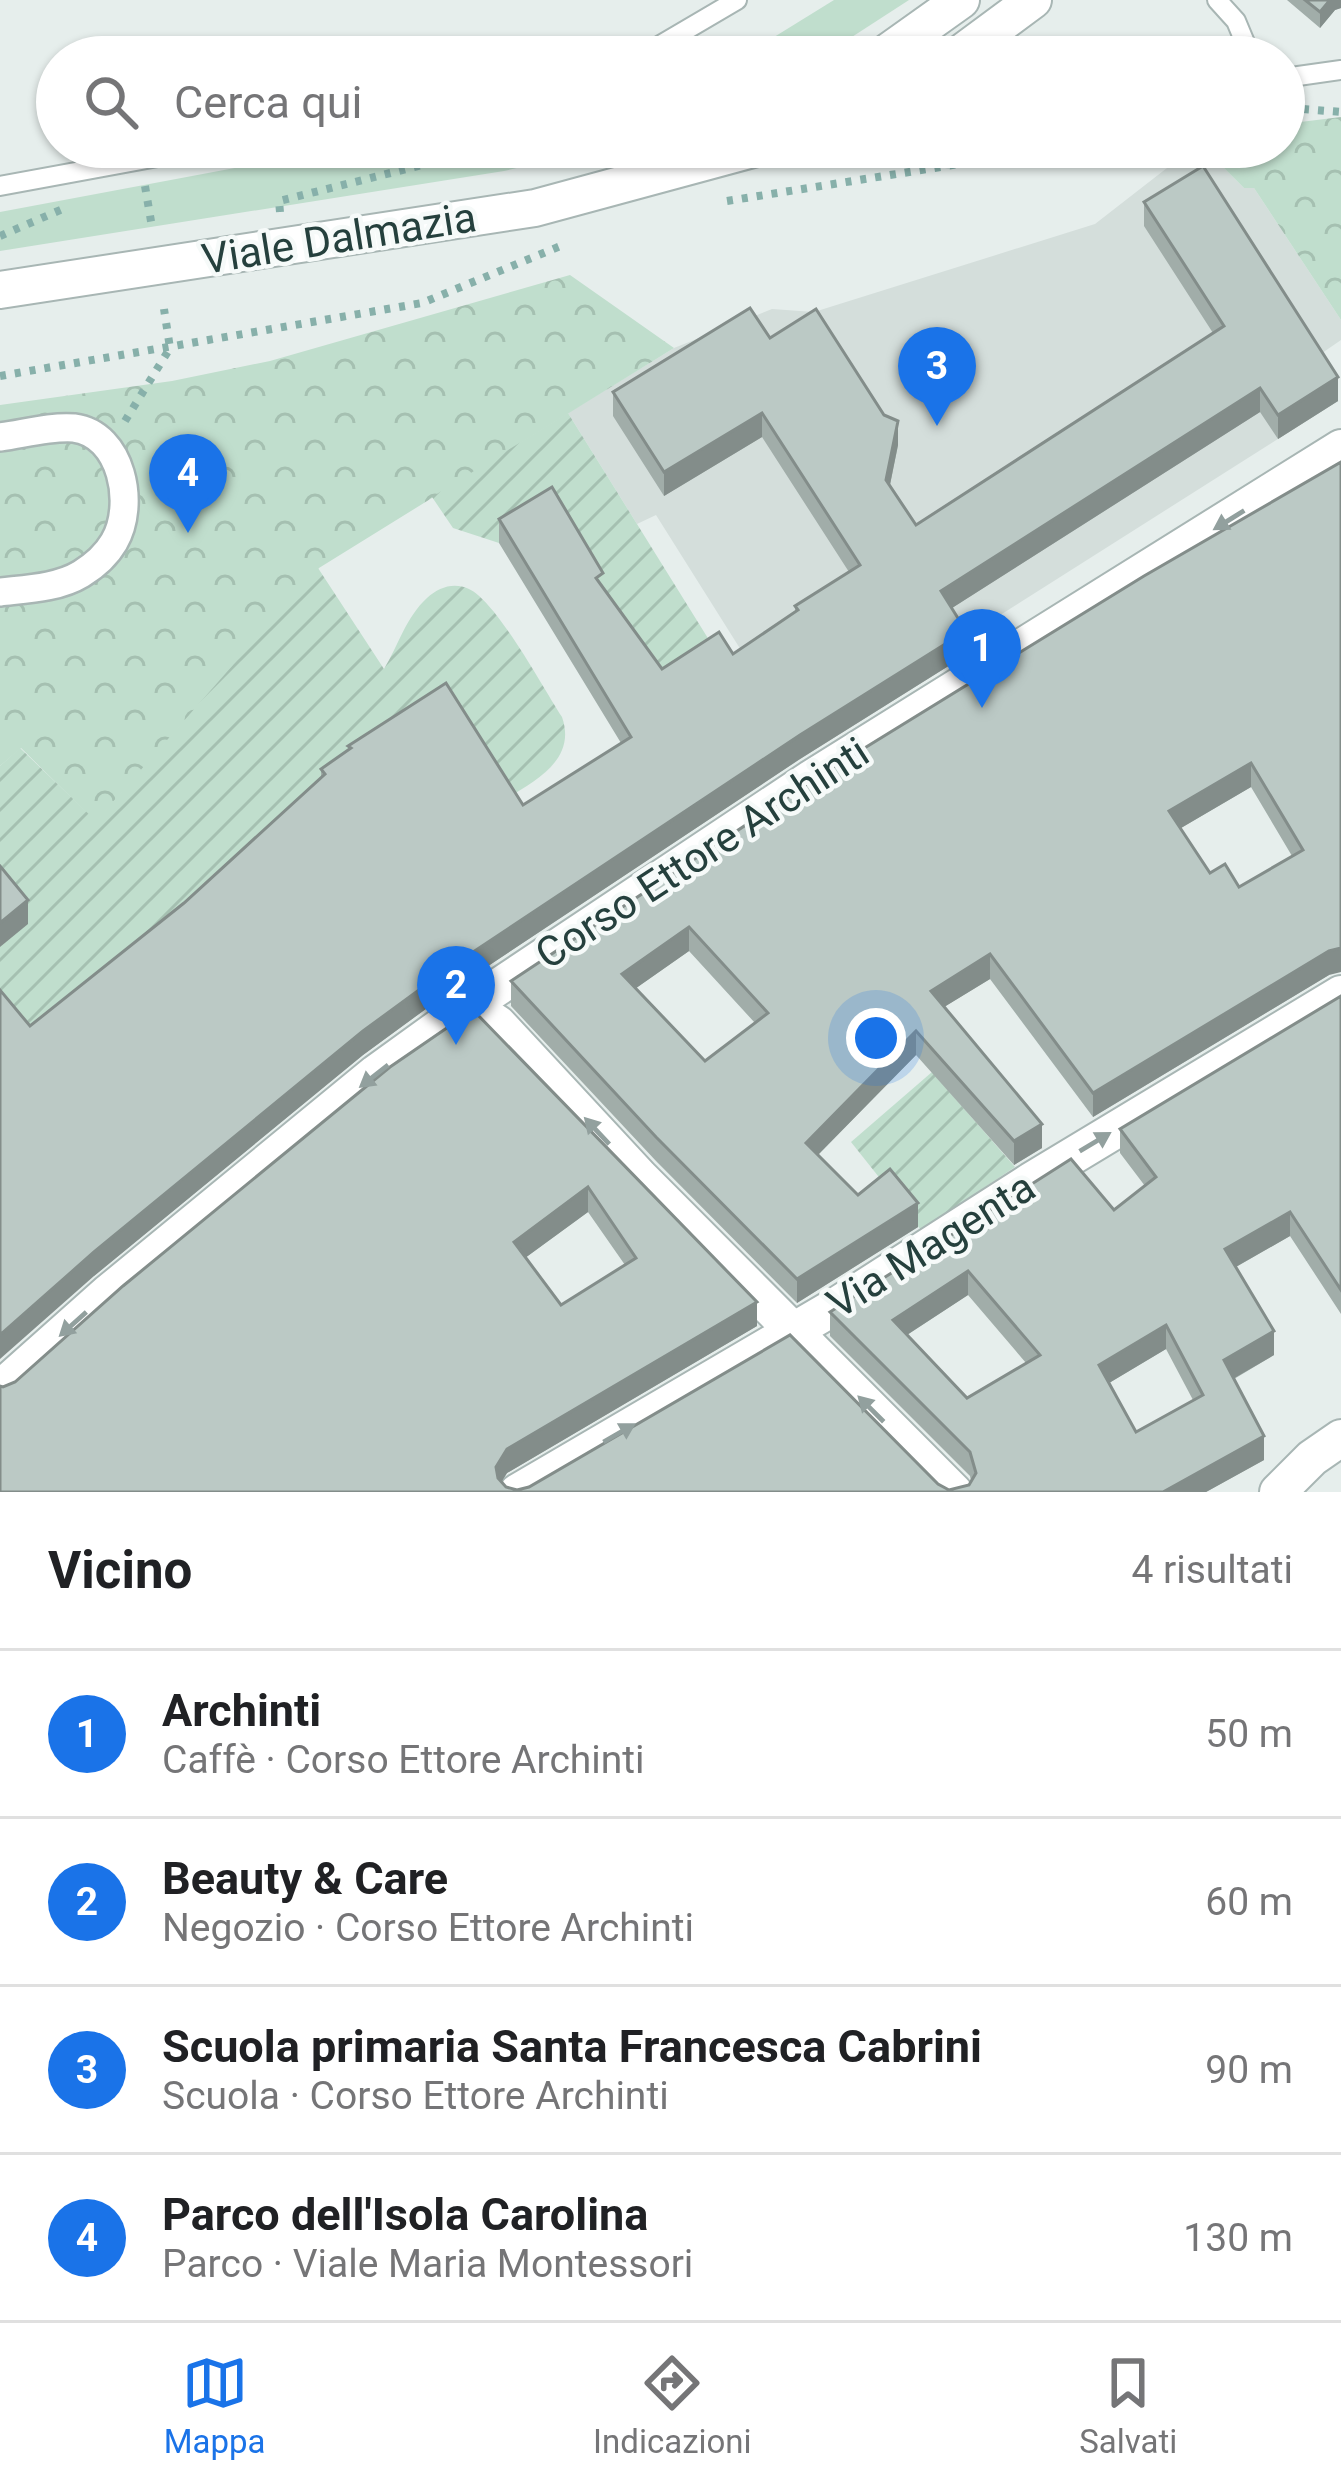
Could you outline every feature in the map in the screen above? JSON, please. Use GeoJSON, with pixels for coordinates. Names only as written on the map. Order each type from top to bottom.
{"type":"FeatureCollection","features":[{"type":"Feature","properties":{"kind":"street"},"geometry":{"type":"LineString","coordinates":[[911,36],[962,0]]}},
{"type":"Feature","properties":{"kind":"street"},"geometry":{"type":"LineString","coordinates":[[984,36],[1033,0]]}},
{"type":"Feature","properties":{"kind":"street","name":"Viale Dalmazia"},"geometry":{"type":"LineString","coordinates":[[0,290],[536,208],[675,168]]}},
{"type":"Feature","properties":{"kind":"street"},"geometry":{"type":"LineString","coordinates":[[0,437],[72,428],[94,434],[112,452],[121,477],[123,509],[116,539],[79,576],[0,592]]}},
{"type":"Feature","properties":{"kind":"street","name":"Corso Ettore Archinti"},"geometry":{"type":"LineString","coordinates":[[0,1389],[108,1293],[376,1073],[462,1011],[812,778],[1337,454]]}},
{"type":"Feature","properties":{"kind":"street","name":"Via Magenta"},"geometry":{"type":"LineString","coordinates":[[518,1492],[794,1330],[1341,994]]}},
{"type":"Feature","properties":{"kind":"street"},"geometry":{"type":"LineString","coordinates":[[462,1011],[479,1012],[498,1024],[640,1177],[954,1492]]}},
{"type":"Feature","properties":{"kind":"street"},"geometry":{"type":"LineString","coordinates":[[1278,1492],[1333,1443]]}},
{"type":"Feature","properties":{"kind":"street"},"geometry":{"type":"LineString","coordinates":[[1316,1492],[1315,1469],[1333,1443]]}},
{"type":"Feature","properties":{"kind":"lane"},"geometry":{"type":"LineString","coordinates":[[676,36],[737,0]]}},
{"type":"Feature","properties":{"kind":"lane"},"geometry":{"type":"LineString","coordinates":[[1216,0],[1236,21],[1242,36]]}},
{"type":"Feature","properties":{"kind":"lane"},"geometry":{"type":"LineString","coordinates":[[1305,77],[1341,70]]}},
{"type":"Feature","properties":{"kind":"lane"},"geometry":{"type":"LineString","coordinates":[[0,186],[98,168]]}},
{"type":"Feature","properties":{"kind":"path"},"geometry":{"type":"LineString","coordinates":[[1305,109],[1341,112]]}},
{"type":"Feature","properties":{"kind":"path"},"geometry":{"type":"LineString","coordinates":[[284,246],[278,201],[410,168]]}},
{"type":"Feature","properties":{"kind":"path"},"geometry":{"type":"LineString","coordinates":[[725,202],[945,168]]}},
{"type":"Feature","properties":{"kind":"path"},"geometry":{"type":"LineString","coordinates":[[122,194],[146,190]]}},
{"type":"Feature","properties":{"kind":"path"},"geometry":{"type":"LineString","coordinates":[[0,236],[76,203]]}},
{"type":"Feature","properties":{"kind":"path"},"geometry":{"type":"LineString","coordinates":[[0,376],[422,303],[572,242]]}},
{"type":"Feature","properties":{"kind":"path"},"geometry":{"type":"LineString","coordinates":[[104,443],[136,407],[170,348],[164,309]]}},
{"type":"Feature","properties":{"kind":"shaded area"},"geometry":{"type":"Polygon","coordinates":[[[1167,168],[1224,168],[1244,188],[1254,188],[1341,320],[1341,340],[1312,360],[1338,401],[899,679],[751,666],[656,515],[637,524],[568,413],[674,348],[772,309],[814,312],[1095,224],[1167,168]]]}},
{"type":"Feature","properties":{"kind":"green space"},"geometry":{"type":"Polygon","coordinates":[[[834,0],[909,0],[853,36],[776,36],[834,0]]]}},
{"type":"Feature","properties":{"kind":"green space"},"geometry":{"type":"Polygon","coordinates":[[[1341,117],[1341,320],[1254,188],[1244,188],[1224,168],[1305,168],[1305,121],[1341,117]]]}},
{"type":"Feature","properties":{"kind":"green space"},"geometry":{"type":"Polygon","coordinates":[[[234,168],[517,168],[0,251],[0,212],[234,168]]]}},
{"type":"Feature","properties":{"kind":"green space"},"geometry":{"type":"Polygon","coordinates":[[[570,275],[674,348],[319,568],[96,822],[21,748],[0,766],[0,405],[172,381],[270,361],[570,275]]]}},
{"type":"Feature","properties":{"kind":"green space"},"geometry":{"type":"Polygon","coordinates":[[[568,413],[719,656],[661,693],[551,511],[499,543],[453,528],[432,497],[568,413]]]}},
{"type":"Feature","properties":{"kind":"green space"},"geometry":{"type":"Polygon","coordinates":[[[318,568],[384,669],[413,614],[432,594],[458,586],[480,597],[506,628],[562,717],[564,745],[558,757],[540,777],[504,800],[0,1074],[0,766],[20,748],[96,821],[318,568]]]}},
{"type":"Feature","properties":{"kind":"green space"},"geometry":{"type":"Polygon","coordinates":[[[932,1072],[1015,1167],[921,1230],[851,1142],[932,1072]]]}},
{"type":"Feature","properties":{"kind":"building"},"geometry":{"type":"Polygon","coordinates":[[[1305,0],[1330,0],[1320,12],[1305,0]]]}},
{"type":"Feature","properties":{"kind":"building"},"geometry":{"type":"Polygon","coordinates":[[[1204,168],[1338,377],[1278,415],[1260,388],[941,591],[966,631],[449,968],[363,1031],[0,1335],[0,990],[30,1026],[184,903],[325,774],[321,769],[351,748],[348,746],[446,683],[523,805],[631,737],[499,519],[552,487],[603,573],[596,578],[662,669],[719,632],[733,654],[798,610],[795,606],[860,565],[762,413],[664,472],[613,392],[750,308],[770,338],[816,309],[884,415],[898,421],[886,480],[916,525],[1224,326],[1144,202],[1204,168]]]}},
{"type":"Feature","properties":{"kind":"building"},"geometry":{"type":"Polygon","coordinates":[[[1341,462],[1341,948],[1093,1093],[990,954],[931,991],[1042,1124],[1014,1141],[916,1031],[806,1143],[858,1195],[890,1169],[918,1203],[797,1279],[511,981],[824,773],[1144,576],[1341,462]],[[1251,763],[1169,811],[1210,873],[1225,864],[1239,887],[1303,850],[1251,763]],[[689,927],[622,974],[705,1061],[768,1013],[689,927]]]}},
{"type":"Feature","properties":{"kind":"building"},"geometry":{"type":"Polygon","coordinates":[[[0,866],[28,900],[0,923],[0,866]]]}},
{"type":"Feature","properties":{"kind":"building"},"geometry":{"type":"Polygon","coordinates":[[[1341,996],[1341,1290],[1290,1212],[1225,1249],[1274,1331],[1224,1360],[1264,1436],[1163,1492],[0,1492],[0,1386],[15,1382],[123,1286],[390,1067],[473,1010],[757,1302],[507,1449],[496,1467],[498,1478],[517,1490],[790,1335],[938,1484],[949,1490],[969,1485],[976,1473],[970,1452],[830,1312],[1071,1159],[1114,1210],[1156,1177],[1120,1129],[1341,996]],[[588,1187],[514,1242],[561,1305],[636,1258],[588,1187]],[[968,1271],[893,1320],[967,1398],[1040,1355],[968,1271]],[[1166,1325],[1099,1365],[1136,1432],[1203,1395],[1166,1325]]]}},
{"type":"Feature","properties":{"kind":"place","name":"Scuola primaria Santa Francesca Cabrini"},"geometry":{"type":"Point","coordinates":[937,426]}},
{"type":"Feature","properties":{"kind":"place","name":"Parco dell'Isola Carolina"},"geometry":{"type":"Point","coordinates":[188,533]}},
{"type":"Feature","properties":{"kind":"place","name":"Archinti"},"geometry":{"type":"Point","coordinates":[982,708]}},
{"type":"Feature","properties":{"kind":"place","name":"Beauty & Care"},"geometry":{"type":"Point","coordinates":[456,1045]}}]}
